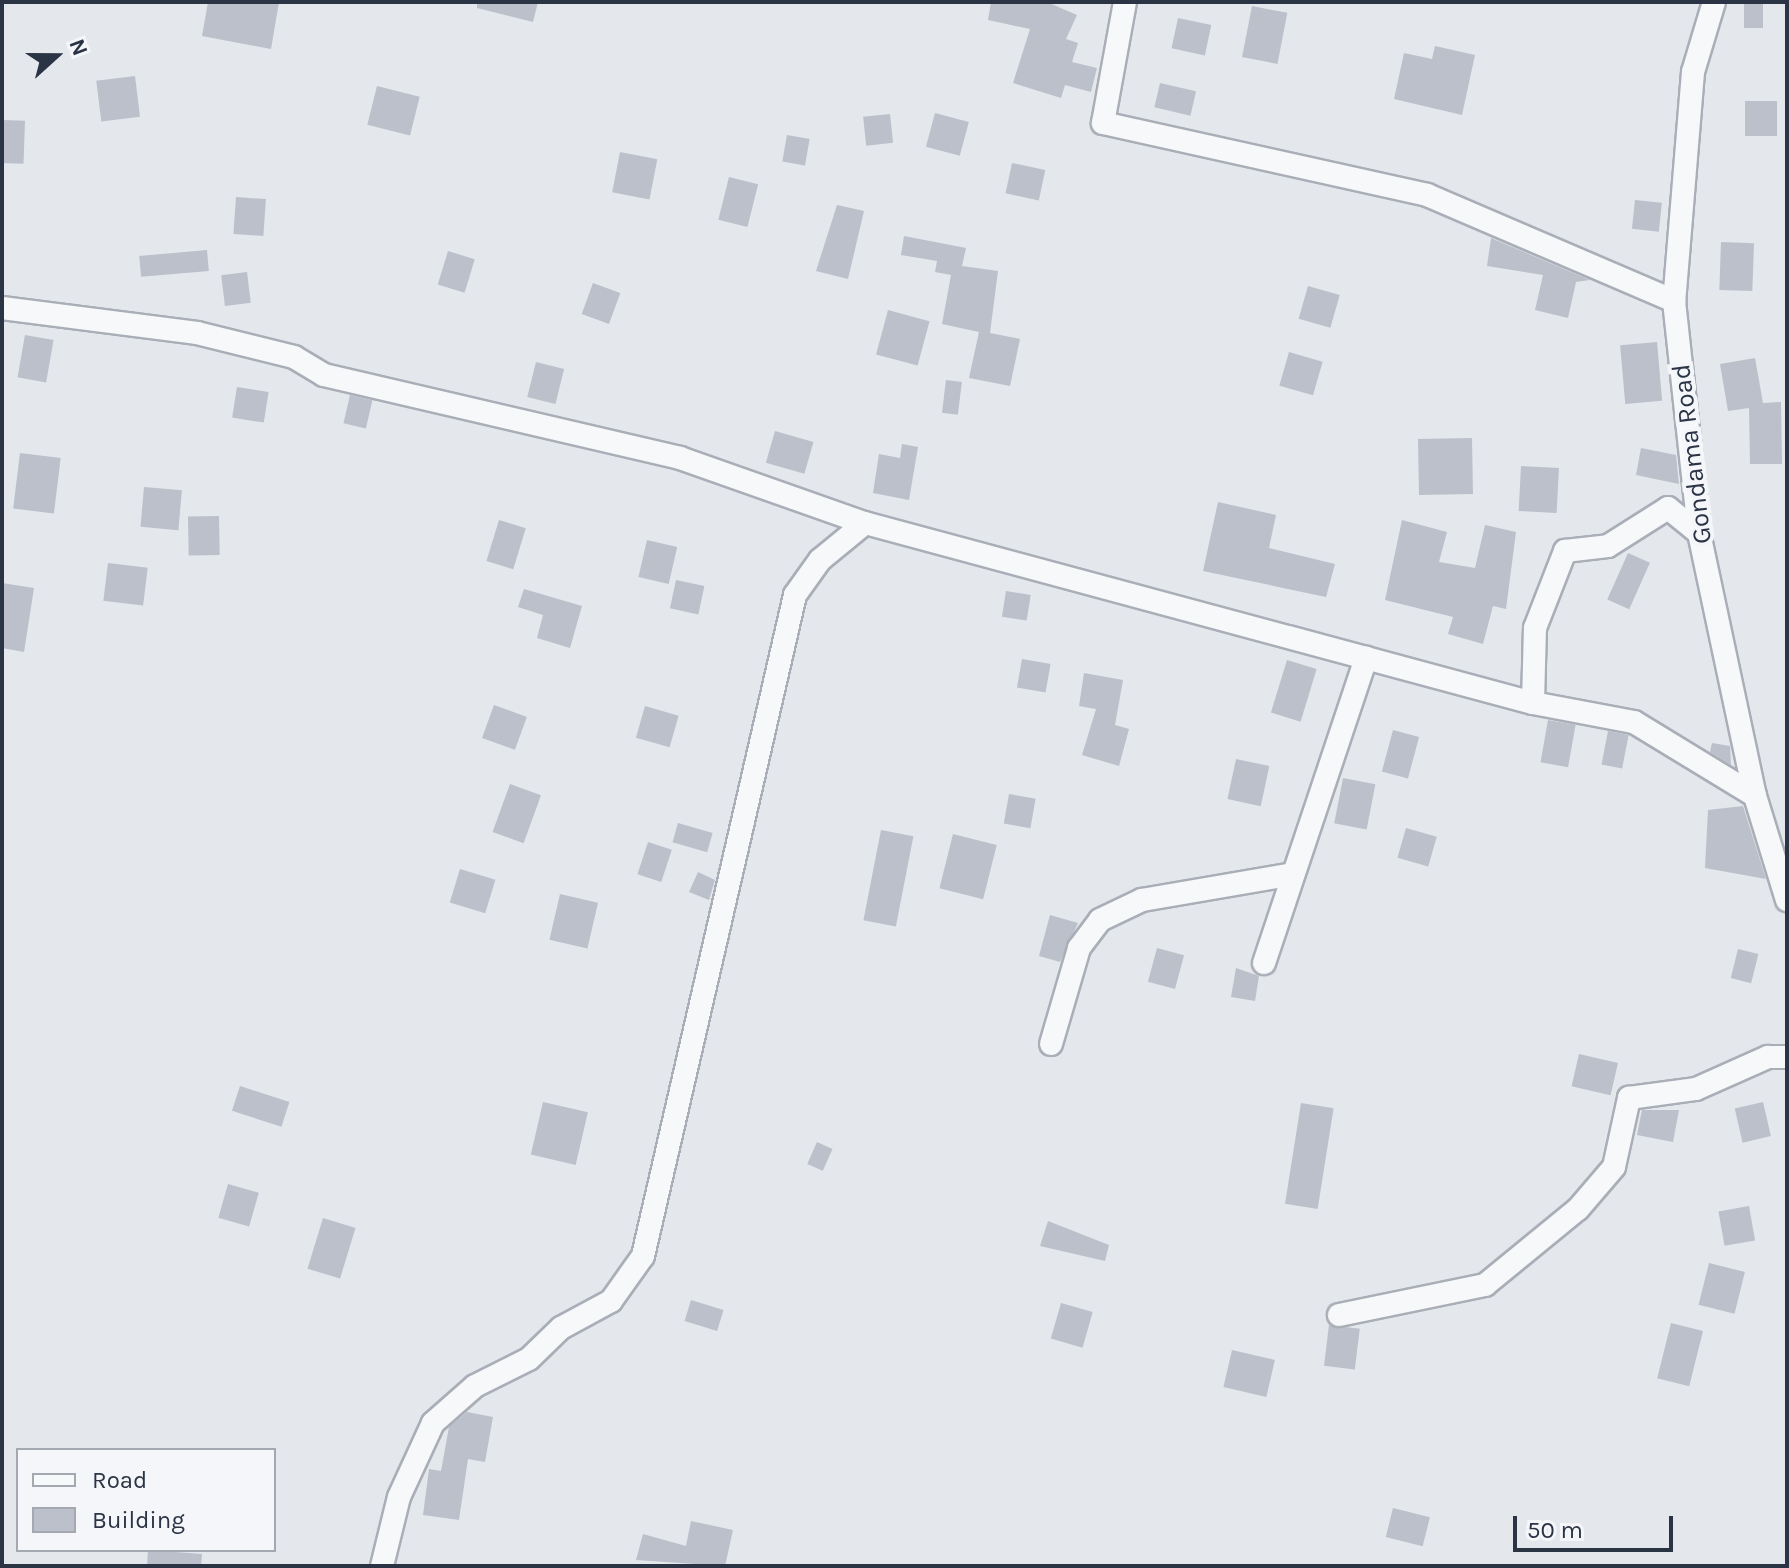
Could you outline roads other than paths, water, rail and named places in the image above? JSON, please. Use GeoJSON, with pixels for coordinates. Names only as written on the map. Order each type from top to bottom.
{"type":"FeatureCollection","features":[{"type":"Feature","properties":{"kind":"street"},"geometry":{"type":"LineString","coordinates":[[1125,2],[1103,123],[1427,195],[1674,301]]}},
{"type":"Feature","properties":{"kind":"street","name":"Gondama Road"},"geometry":{"type":"LineString","coordinates":[[1714,2],[1693,72],[1674,301],[1699,533],[1755,796],[1787,900]]}},
{"type":"Feature","properties":{"kind":"street"},"geometry":{"type":"LineString","coordinates":[[2,308],[134,319],[225,339],[294,357],[324,375],[680,458],[865,523],[1533,703],[1634,722],[1755,796]]}},
{"type":"Feature","properties":{"kind":"street"},"geometry":{"type":"LineString","coordinates":[[1533,703],[1535,628],[1565,551],[1618,542],[1668,508],[1699,533]]}},
{"type":"Feature","properties":{"kind":"street"},"geometry":{"type":"LineString","coordinates":[[382,1566],[399,1497],[433,1423],[475,1386],[529,1359],[561,1328],[611,1301],[643,1256],[795,595],[820,560],[865,523]]}},
{"type":"Feature","properties":{"kind":"street"},"geometry":{"type":"LineString","coordinates":[[1264,963],[1288,875],[1366,658]]}},
{"type":"Feature","properties":{"kind":"street"},"geometry":{"type":"LineString","coordinates":[[1051,1044],[1079,948],[1100,920],[1142,900],[1288,875]]}},
{"type":"Feature","properties":{"kind":"street"},"geometry":{"type":"LineString","coordinates":[[1339,1315],[1485,1285],[1578,1209],[1614,1167],[1629,1098],[1696,1089],[1768,1057],[1787,1057]]}}]}
